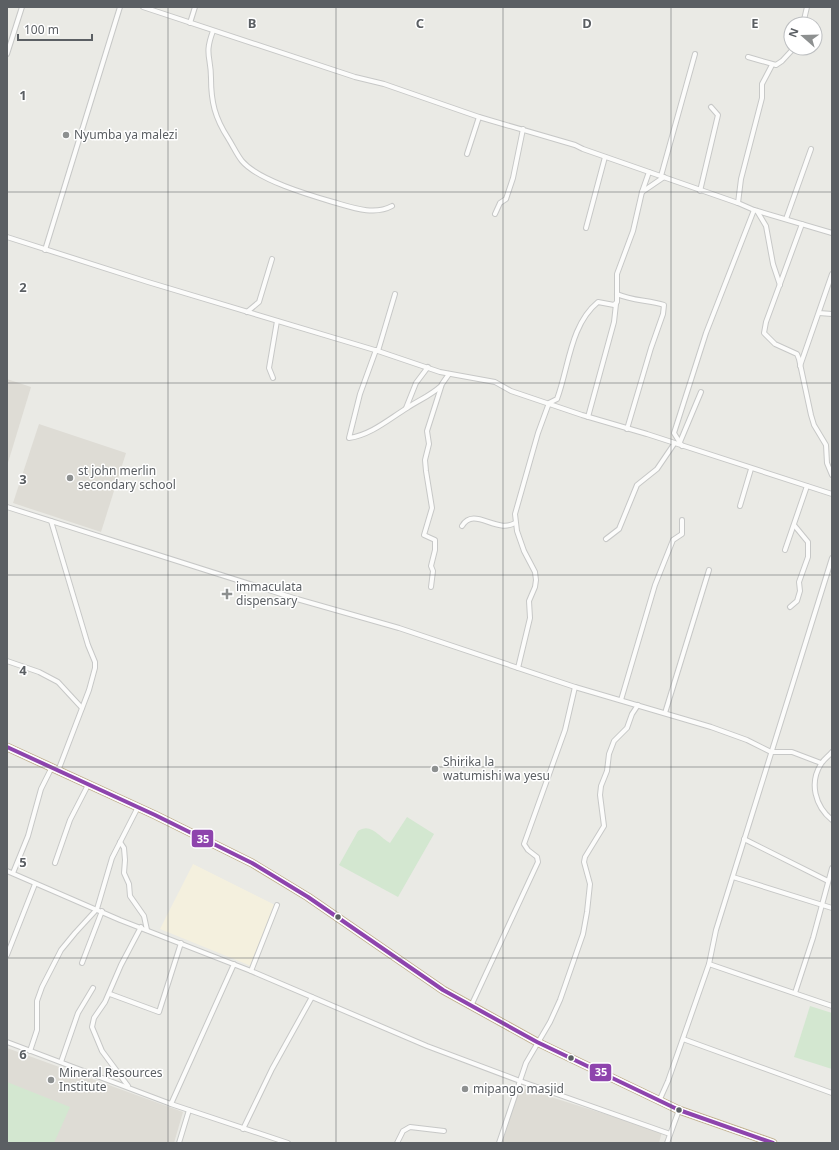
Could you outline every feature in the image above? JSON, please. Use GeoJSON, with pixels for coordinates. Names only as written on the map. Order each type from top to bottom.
{"type":"FeatureCollection","features":[{"type":"Feature","properties":{"kind":"highway"},"geometry":{"type":"LineString","coordinates":[[7,747],[225,848],[308,897],[443,990],[537,1042],[660,1099],[679,1110],[773,1143]]}},
{"type":"Feature","properties":{"kind":"street"},"geometry":{"type":"LineString","coordinates":[[7,54],[22,7]]}},
{"type":"Feature","properties":{"kind":"street"},"geometry":{"type":"LineString","coordinates":[[45,250],[120,7]]}},
{"type":"Feature","properties":{"kind":"street"},"geometry":{"type":"LineString","coordinates":[[143,7],[355,77],[384,84],[479,118],[523,129],[575,145],[662,177],[738,202],[756,210],[832,233]]}},
{"type":"Feature","properties":{"kind":"street"},"geometry":{"type":"LineString","coordinates":[[190,23],[196,7]]}},
{"type":"Feature","properties":{"kind":"street"},"geometry":{"type":"LineString","coordinates":[[213,31],[207,52],[211,77],[212,104],[220,124],[242,162],[269,179],[319,198],[364,210],[384,210],[392,206]]}},
{"type":"Feature","properties":{"kind":"street"},"geometry":{"type":"LineString","coordinates":[[642,192],[662,177],[695,54]]}},
{"type":"Feature","properties":{"kind":"street"},"geometry":{"type":"LineString","coordinates":[[748,57],[776,65],[787,56]]}},
{"type":"Feature","properties":{"kind":"street"},"geometry":{"type":"LineString","coordinates":[[738,202],[741,179],[762,98],[762,84],[772,65]]}},
{"type":"Feature","properties":{"kind":"street"},"geometry":{"type":"LineString","coordinates":[[700,190],[718,115],[711,107]]}},
{"type":"Feature","properties":{"kind":"street"},"geometry":{"type":"LineString","coordinates":[[467,154],[479,118]]}},
{"type":"Feature","properties":{"kind":"street"},"geometry":{"type":"LineString","coordinates":[[496,214],[500,203],[506,200],[511,185],[523,129]]}},
{"type":"Feature","properties":{"kind":"street"},"geometry":{"type":"LineString","coordinates":[[786,219],[811,149]]}},
{"type":"Feature","properties":{"kind":"street"},"geometry":{"type":"LineString","coordinates":[[586,228],[605,157]]}},
{"type":"Feature","properties":{"kind":"street"},"geometry":{"type":"LineString","coordinates":[[588,417],[614,322],[617,294],[617,274],[633,231],[642,192],[649,172]]}},
{"type":"Feature","properties":{"kind":"street"},"geometry":{"type":"LineString","coordinates":[[756,210],[766,226],[772,264],[780,285]]}},
{"type":"Feature","properties":{"kind":"street"},"geometry":{"type":"LineString","coordinates":[[681,444],[674,433],[681,409],[706,333],[756,210]]}},
{"type":"Feature","properties":{"kind":"street"},"geometry":{"type":"LineString","coordinates":[[802,224],[766,322],[764,333],[775,344],[797,354],[811,415],[814,425],[825,442],[827,463],[832,475]]}},
{"type":"Feature","properties":{"kind":"street"},"geometry":{"type":"LineString","coordinates":[[7,237],[247,312],[377,350],[449,374],[495,382],[511,391],[588,417],[674,444],[681,444],[751,469],[832,494]]}},
{"type":"Feature","properties":{"kind":"street"},"geometry":{"type":"LineString","coordinates":[[247,312],[259,302],[272,260]]}},
{"type":"Feature","properties":{"kind":"street"},"geometry":{"type":"LineString","coordinates":[[800,366],[832,274]]}},
{"type":"Feature","properties":{"kind":"street"},"geometry":{"type":"LineString","coordinates":[[395,294],[377,350],[360,394],[349,438],[366,434],[428,397],[442,386]]}},
{"type":"Feature","properties":{"kind":"street"},"geometry":{"type":"LineString","coordinates":[[617,294],[664,305],[662,319],[651,348],[627,428]]}},
{"type":"Feature","properties":{"kind":"street"},"geometry":{"type":"LineString","coordinates":[[518,668],[530,618],[529,601],[536,586],[536,580],[535,572],[524,551],[515,523],[517,503],[538,433],[549,403],[557,399],[570,350],[586,314],[598,302],[611,305],[616,304]]}},
{"type":"Feature","properties":{"kind":"street"},"geometry":{"type":"LineString","coordinates":[[819,313],[832,314]]}},
{"type":"Feature","properties":{"kind":"street"},"geometry":{"type":"LineString","coordinates":[[273,378],[269,368],[277,321]]}},
{"type":"Feature","properties":{"kind":"street"},"geometry":{"type":"LineString","coordinates":[[406,409],[416,383],[428,367]]}},
{"type":"Feature","properties":{"kind":"street"},"geometry":{"type":"LineString","coordinates":[[431,587],[433,571],[431,566],[436,545],[435,540],[424,534],[432,508],[425,460],[429,444],[427,431],[442,386],[449,374]]}},
{"type":"Feature","properties":{"kind":"street"},"geometry":{"type":"LineString","coordinates":[[681,444],[701,392]]}},
{"type":"Feature","properties":{"kind":"street"},"geometry":{"type":"LineString","coordinates":[[606,539],[615,534],[619,529],[637,485],[657,469],[674,444]]}},
{"type":"Feature","properties":{"kind":"street"},"geometry":{"type":"LineString","coordinates":[[740,506],[751,469]]}},
{"type":"Feature","properties":{"kind":"street"},"geometry":{"type":"LineString","coordinates":[[785,550],[807,486]]}},
{"type":"Feature","properties":{"kind":"street"},"geometry":{"type":"LineString","coordinates":[[7,507],[297,599],[399,628],[575,687],[729,733],[771,752],[792,752],[821,763]]}},
{"type":"Feature","properties":{"kind":"street"},"geometry":{"type":"LineString","coordinates":[[462,526],[466,520],[473,517],[502,526],[515,523]]}},
{"type":"Feature","properties":{"kind":"street"},"geometry":{"type":"LineString","coordinates":[[621,700],[655,585],[673,540],[682,534],[682,520]]}},
{"type":"Feature","properties":{"kind":"street"},"geometry":{"type":"LineString","coordinates":[[13,873],[28,836],[41,789],[55,769],[89,690],[95,662],[88,645],[51,521]]}},
{"type":"Feature","properties":{"kind":"street"},"geometry":{"type":"LineString","coordinates":[[790,607],[798,601],[800,591],[799,582],[808,557],[808,542],[794,525]]}},
{"type":"Feature","properties":{"kind":"street"},"geometry":{"type":"LineString","coordinates":[[660,1099],[683,1040],[709,964],[716,930],[771,752],[792,691],[832,558]]}},
{"type":"Feature","properties":{"kind":"street"},"geometry":{"type":"LineString","coordinates":[[665,713],[709,570]]}},
{"type":"Feature","properties":{"kind":"street"},"geometry":{"type":"LineString","coordinates":[[7,661],[39,672],[58,682],[82,708]]}},
{"type":"Feature","properties":{"kind":"street"},"geometry":{"type":"LineString","coordinates":[[471,1006],[538,862],[537,858],[525,846],[525,841],[565,730],[575,687]]}},
{"type":"Feature","properties":{"kind":"street"},"geometry":{"type":"LineString","coordinates":[[499,1143],[526,1063],[560,1000],[583,934],[590,884],[584,862],[585,857],[604,826],[600,795],[607,771],[612,744],[627,728],[632,714],[638,705]]}},
{"type":"Feature","properties":{"kind":"street"},"geometry":{"type":"LineString","coordinates":[[832,752],[821,763],[815,780],[816,797],[824,813],[832,820]]}},
{"type":"Feature","properties":{"kind":"street"},"geometry":{"type":"LineString","coordinates":[[55,863],[70,820],[88,785]]}},
{"type":"Feature","properties":{"kind":"street"},"geometry":{"type":"LineString","coordinates":[[30,1051],[37,1030],[38,1001],[42,987],[61,950],[74,933],[97,909],[112,858],[138,807]]}},
{"type":"Feature","properties":{"kind":"street"},"geometry":{"type":"LineString","coordinates":[[744,839],[828,881]]}},
{"type":"Feature","properties":{"kind":"street"},"geometry":{"type":"LineString","coordinates":[[120,842],[124,848],[124,872],[129,884],[130,896],[144,916],[147,930]]}},
{"type":"Feature","properties":{"kind":"street"},"geometry":{"type":"LineString","coordinates":[[795,993],[813,938],[832,868]]}},
{"type":"Feature","properties":{"kind":"street"},"geometry":{"type":"LineString","coordinates":[[7,871],[147,930],[234,964],[427,1046],[520,1081],[670,1134]]}},
{"type":"Feature","properties":{"kind":"street"},"geometry":{"type":"LineString","coordinates":[[733,877],[821,906],[832,908]]}},
{"type":"Feature","properties":{"kind":"street"},"geometry":{"type":"LineString","coordinates":[[7,955],[35,884]]}},
{"type":"Feature","properties":{"kind":"street"},"geometry":{"type":"LineString","coordinates":[[251,972],[277,906]]}},
{"type":"Feature","properties":{"kind":"street"},"geometry":{"type":"LineString","coordinates":[[82,963],[102,911]]}},
{"type":"Feature","properties":{"kind":"street"},"geometry":{"type":"LineString","coordinates":[[129,1087],[102,1051],[92,1027],[94,1018],[110,994],[121,965],[141,927]]}},
{"type":"Feature","properties":{"kind":"street"},"geometry":{"type":"LineString","coordinates":[[110,994],[159,1012],[181,943]]}},
{"type":"Feature","properties":{"kind":"street"},"geometry":{"type":"LineString","coordinates":[[171,1104],[234,964]]}},
{"type":"Feature","properties":{"kind":"street"},"geometry":{"type":"LineString","coordinates":[[709,964],[832,1006]]}},
{"type":"Feature","properties":{"kind":"street"},"geometry":{"type":"LineString","coordinates":[[61,1062],[78,1013],[93,988]]}},
{"type":"Feature","properties":{"kind":"street"},"geometry":{"type":"LineString","coordinates":[[243,1129],[272,1069],[312,997]]}},
{"type":"Feature","properties":{"kind":"street"},"geometry":{"type":"LineString","coordinates":[[683,1040],[832,1092]]}},
{"type":"Feature","properties":{"kind":"street"},"geometry":{"type":"LineString","coordinates":[[7,1042],[171,1104],[288,1143]]}},
{"type":"Feature","properties":{"kind":"street"},"geometry":{"type":"LineString","coordinates":[[179,1143],[189,1110]]}},
{"type":"Feature","properties":{"kind":"street"},"geometry":{"type":"LineString","coordinates":[[667,1143],[679,1110]]}},
{"type":"Feature","properties":{"kind":"street"},"geometry":{"type":"LineString","coordinates":[[397,1143],[403,1132],[410,1127],[444,1131]]}},
{"type":"Feature","properties":{"kind":"shaded area"},"geometry":{"type":"Polygon","coordinates":[[[7,379],[31,387],[7,466],[7,379]]]}},
{"type":"Feature","properties":{"kind":"shaded area","name":"st john merlin secondary school"},"geometry":{"type":"Polygon","coordinates":[[[39,424],[126,453],[101,532],[13,503],[39,424]]]}},
{"type":"Feature","properties":{"kind":"shaded area"},"geometry":{"type":"Polygon","coordinates":[[[193,864],[275,905],[251,966],[160,929],[193,864]]]}},
{"type":"Feature","properties":{"kind":"shaded area","name":"Mineral Resources Institute"},"geometry":{"type":"Polygon","coordinates":[[[7,1048],[183,1112],[174,1143],[7,1143],[7,1048]]]}},
{"type":"Feature","properties":{"kind":"shaded area"},"geometry":{"type":"Polygon","coordinates":[[[519,1087],[662,1132],[659,1143],[502,1143],[519,1087]]]}},
{"type":"Feature","properties":{"kind":"green space"},"geometry":{"type":"Polygon","coordinates":[[[407,817],[434,834],[398,897],[339,865],[358,831],[367,828],[371,829],[390,843],[407,817]]]}},
{"type":"Feature","properties":{"kind":"green space"},"geometry":{"type":"Polygon","coordinates":[[[810,1006],[832,1013],[832,1069],[794,1057],[810,1006]]]}},
{"type":"Feature","properties":{"kind":"green space"},"geometry":{"type":"Polygon","coordinates":[[[7,1082],[70,1107],[54,1143],[7,1143],[7,1082]]]}},
{"type":"Feature","properties":{"kind":"transit line","name":"35"},"geometry":{"type":"LineString","coordinates":[[7,747],[155,815],[252,863],[308,897],[443,990],[537,1042],[679,1110],[773,1143]]}},
{"type":"Feature","properties":{"kind":"place","name":"Nyumba ya malezi"},"geometry":{"type":"Point","coordinates":[66,135]}},
{"type":"Feature","properties":{"kind":"place","name":"st john merlin secondary school"},"geometry":{"type":"Point","coordinates":[70,478]}},
{"type":"Feature","properties":{"kind":"place","name":"immaculata dispensary"},"geometry":{"type":"Point","coordinates":[227,594]}},
{"type":"Feature","properties":{"kind":"place","name":"Shirika la watumishi wa yesu"},"geometry":{"type":"Point","coordinates":[435,769]}},
{"type":"Feature","properties":{"kind":"place","name":"Mineral Resources Institute"},"geometry":{"type":"Point","coordinates":[51,1080]}},
{"type":"Feature","properties":{"kind":"place","name":"mipango masjid"},"geometry":{"type":"Point","coordinates":[465,1089]}}]}
